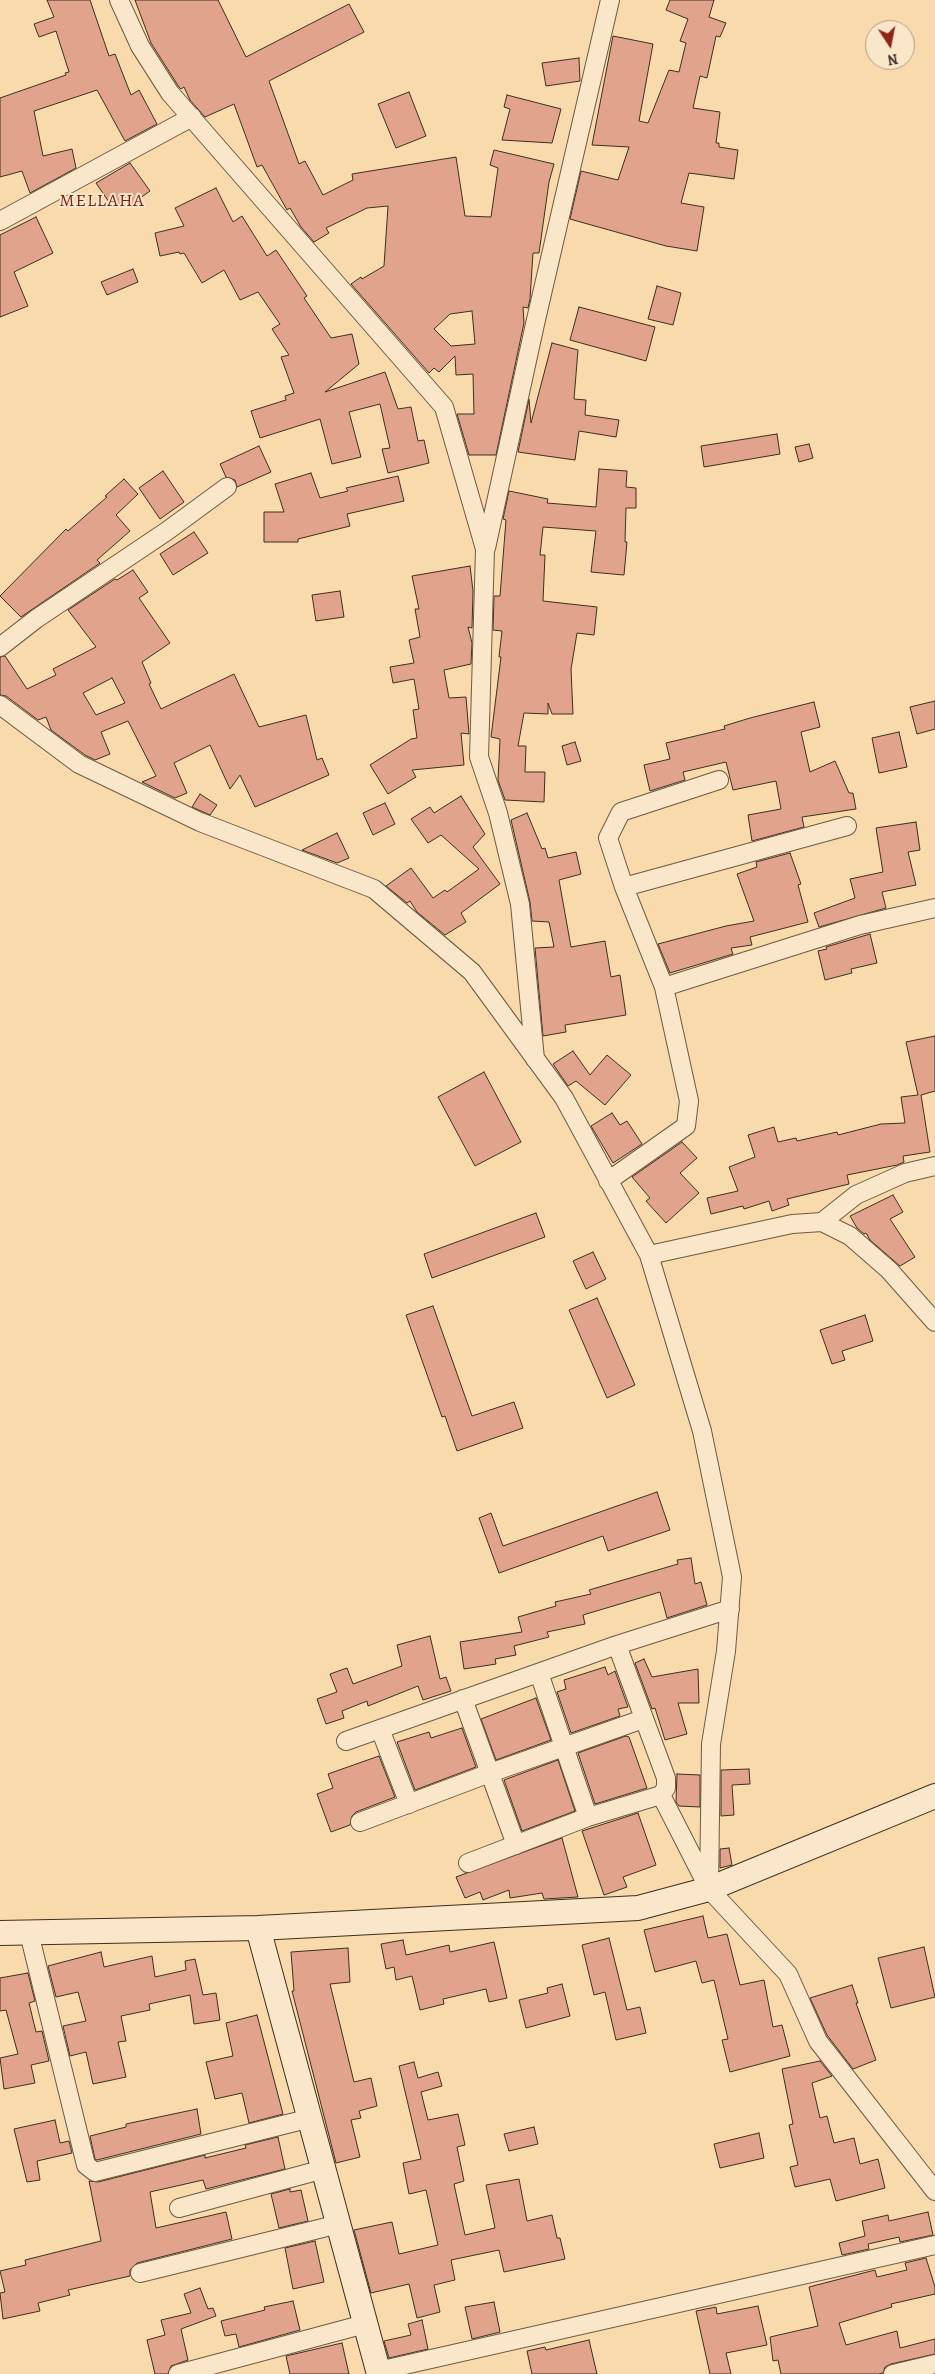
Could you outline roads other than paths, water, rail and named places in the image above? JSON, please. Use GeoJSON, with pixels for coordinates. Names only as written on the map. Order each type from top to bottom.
{"type":"FeatureCollection","features":[{"type":"Feature","properties":{"kind":"street"},"geometry":{"type":"LineString","coordinates":[[119,0],[140,46],[170,92],[444,407],[486,549]]}},
{"type":"Feature","properties":{"kind":"street"},"geometry":{"type":"LineString","coordinates":[[535,1059],[520,904],[498,813],[479,758],[486,549],[537,314],[610,0]]}},
{"type":"Feature","properties":{"kind":"street"},"geometry":{"type":"LineString","coordinates":[[0,220],[192,118]]}},
{"type":"Feature","properties":{"kind":"street"},"geometry":{"type":"LineString","coordinates":[[0,646],[36,619],[167,531],[227,487]]}},
{"type":"Feature","properties":{"kind":"street"},"geometry":{"type":"LineString","coordinates":[[0,705],[79,764],[200,822],[374,889],[472,972],[564,1098],[649,1255],[702,1431],[732,1577],[726,1651],[712,1744],[709,1889]]}},
{"type":"Feature","properties":{"kind":"street"},"geometry":{"type":"LineString","coordinates":[[608,1181],[686,1126],[689,1100],[664,987],[624,887],[608,838],[621,812],[719,780]]}},
{"type":"Feature","properties":{"kind":"street"},"geometry":{"type":"LineString","coordinates":[[624,887],[847,826]]}},
{"type":"Feature","properties":{"kind":"street"},"geometry":{"type":"LineString","coordinates":[[664,987],[860,925],[935,908]]}},
{"type":"Feature","properties":{"kind":"street"},"geometry":{"type":"LineString","coordinates":[[822,1222],[856,1195],[905,1173],[935,1166]]}},
{"type":"Feature","properties":{"kind":"street"},"geometry":{"type":"LineString","coordinates":[[649,1255],[792,1224],[822,1222],[850,1236],[889,1270],[935,1322]]}},
{"type":"Feature","properties":{"kind":"street"},"geometry":{"type":"LineString","coordinates":[[346,1741],[617,1645],[730,1609]]}},
{"type":"Feature","properties":{"kind":"street"},"geometry":{"type":"LineString","coordinates":[[468,1863],[588,1817],[662,1795],[666,1788],[666,1778],[617,1645]]}},
{"type":"Feature","properties":{"kind":"street"},"geometry":{"type":"LineString","coordinates":[[540,1672],[588,1817]]}},
{"type":"Feature","properties":{"kind":"street"},"geometry":{"type":"LineString","coordinates":[[464,1699],[516,1845]]}},
{"type":"Feature","properties":{"kind":"street"},"geometry":{"type":"LineString","coordinates":[[360,1822],[564,1746],[643,1719]]}},
{"type":"Feature","properties":{"kind":"street"},"geometry":{"type":"LineString","coordinates":[[380,1729],[409,1804]]}},
{"type":"Feature","properties":{"kind":"street"},"geometry":{"type":"LineString","coordinates":[[662,1795],[709,1889],[788,1974],[818,2041],[935,2192]]}},
{"type":"Feature","properties":{"kind":"street"},"geometry":{"type":"LineString","coordinates":[[0,1933],[258,1928],[638,1908],[709,1889],[935,1796]]}},
{"type":"Feature","properties":{"kind":"street"},"geometry":{"type":"LineString","coordinates":[[258,1928],[379,2372],[935,2245]]}},
{"type":"Feature","properties":{"kind":"street"},"geometry":{"type":"LineString","coordinates":[[30,1933],[86,2165],[95,2172],[311,2118]]}},
{"type":"Feature","properties":{"kind":"street"},"geometry":{"type":"LineString","coordinates":[[179,2208],[324,2169]]}},
{"type":"Feature","properties":{"kind":"street"},"geometry":{"type":"LineString","coordinates":[[140,2273],[339,2224]]}},
{"type":"Feature","properties":{"kind":"street"},"geometry":{"type":"LineString","coordinates":[[178,2374],[366,2324]]}},
{"type":"Feature","properties":{"kind":"street"},"geometry":{"type":"LineString","coordinates":[[893,2374],[935,2364]]}},
{"type":"Feature","properties":{"kind":"district","name":"MELLAHA"},"geometry":{"type":"Point","coordinates":[102,202]}}]}
